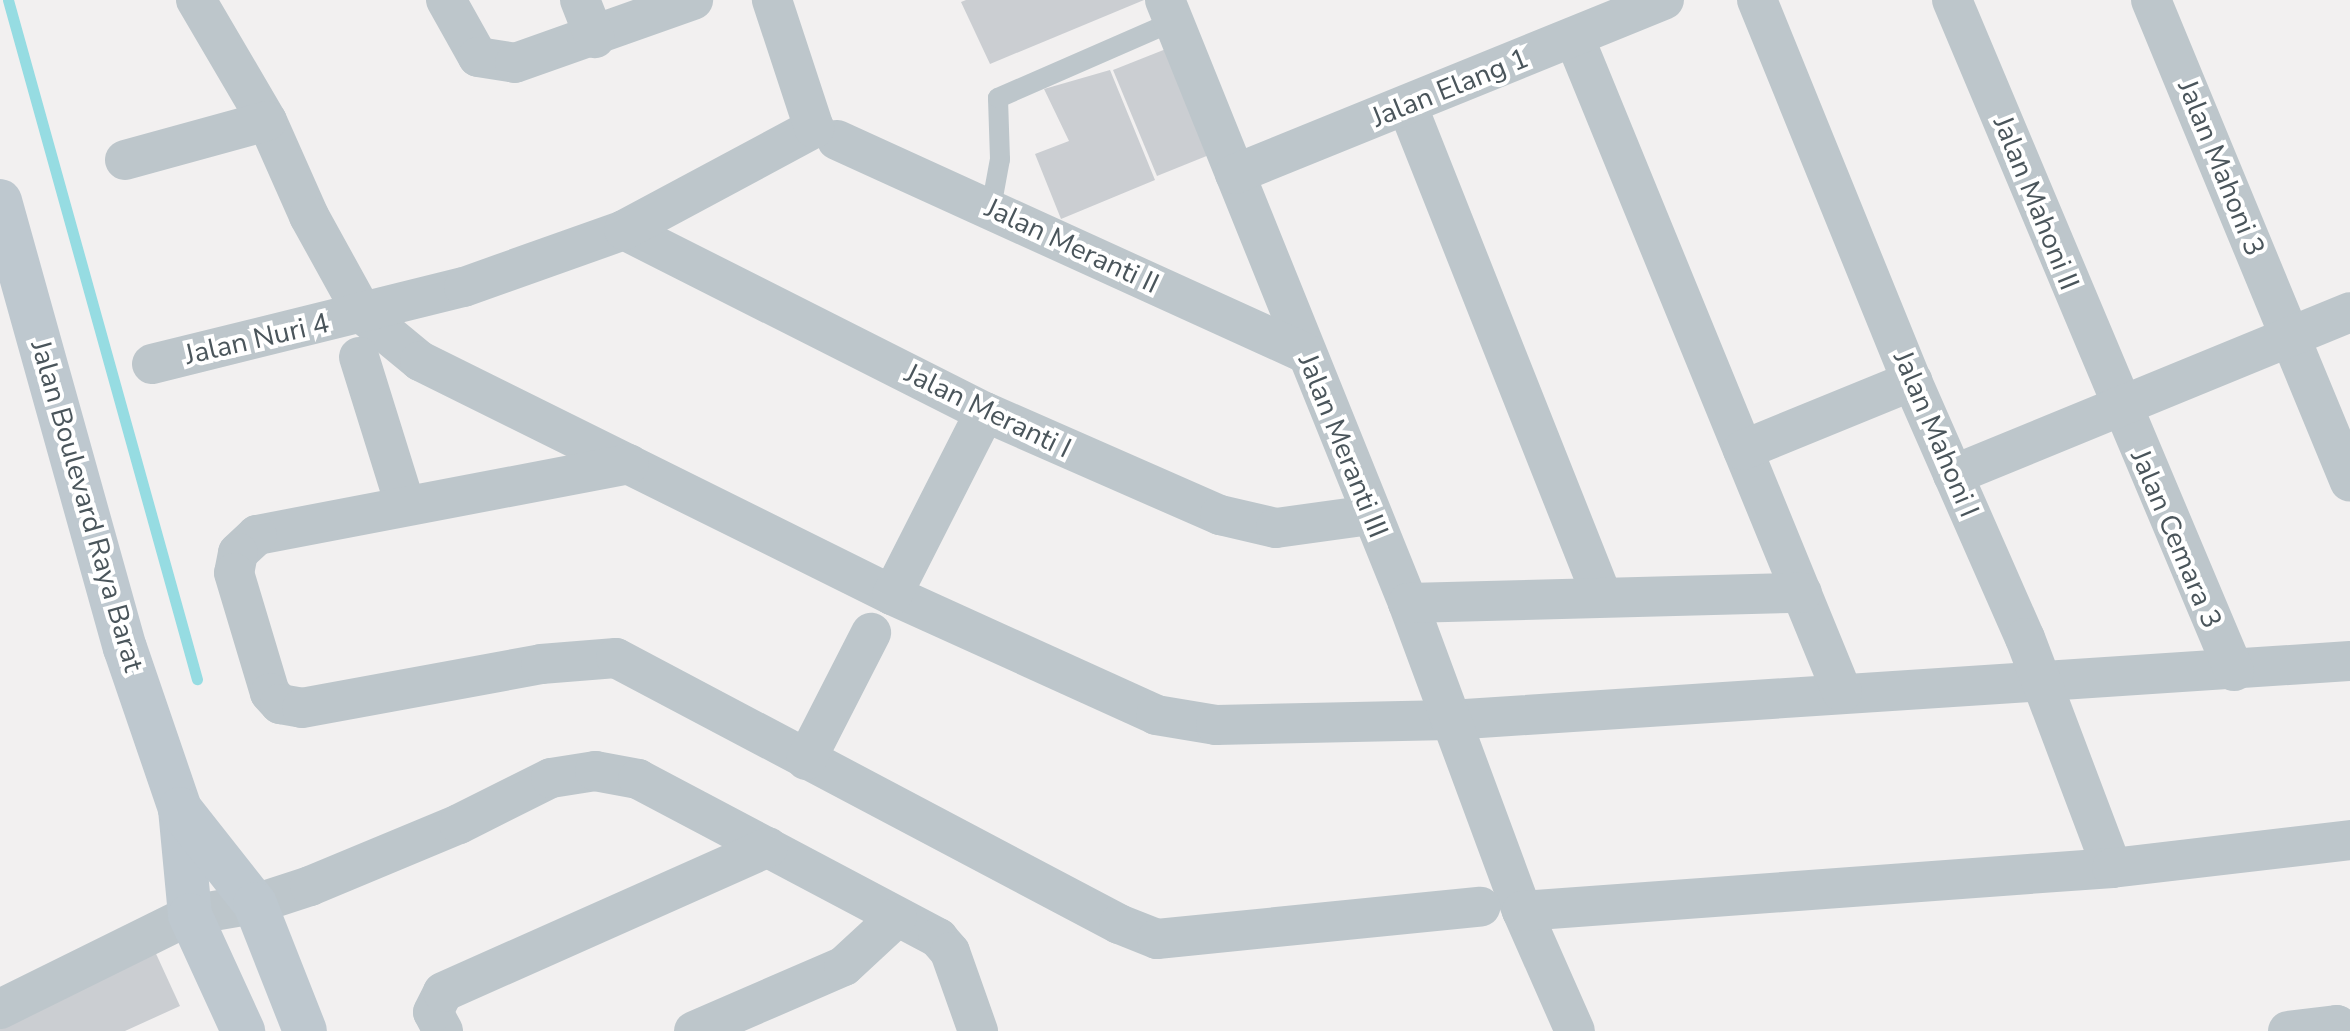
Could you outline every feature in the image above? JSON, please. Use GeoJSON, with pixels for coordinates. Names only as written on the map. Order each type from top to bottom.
{"type":"FeatureCollection","features":[{"type":"Feature","properties":{"kind":"main road","name":"Jalan Boulevard Raya Barat"},"geometry":{"type":"LineString","coordinates":[[0,201],[125,648],[180,809]]}},
{"type":"Feature","properties":{"kind":"main road"},"geometry":{"type":"LineString","coordinates":[[180,809],[255,904],[305,1031]]}},
{"type":"Feature","properties":{"kind":"main road"},"geometry":{"type":"LineString","coordinates":[[180,809],[190,915],[243,1031]]}},
{"type":"Feature","properties":{"kind":"street"},"geometry":{"type":"LineString","coordinates":[[196,0],[267,121],[309,216],[363,314],[420,361],[460,384],[892,595],[1176,720],[1216,725],[1450,720],[2350,661]]}},
{"type":"Feature","properties":{"kind":"street"},"geometry":{"type":"LineString","coordinates":[[446,0],[474,53],[490,62],[515,63],[595,38],[693,0]]}},
{"type":"Feature","properties":{"kind":"street"},"geometry":{"type":"LineString","coordinates":[[580,0],[595,38]]}},
{"type":"Feature","properties":{"kind":"street","name":"Jalan Nuri 4"},"geometry":{"type":"LineString","coordinates":[[152,364],[464,287],[624,230],[814,128],[772,0]]}},
{"type":"Feature","properties":{"kind":"street","name":"Jalan Elang 1"},"geometry":{"type":"LineString","coordinates":[[1235,174],[1664,0]]}},
{"type":"Feature","properties":{"kind":"street","name":"Jalan Mahoni I"},"geometry":{"type":"LineString","coordinates":[[1757,0],[1912,381],[2039,681],[2112,868]]}},
{"type":"Feature","properties":{"kind":"street","name":"Jalan Mahoni II"},"geometry":{"type":"LineString","coordinates":[[1952,0],[2120,406]]}},
{"type":"Feature","properties":{"kind":"street","name":"Jalan Mahoni 3"},"geometry":{"type":"LineString","coordinates":[[2151,0],[2350,482]]}},
{"type":"Feature","properties":{"kind":"street","name":"Jalan Meranti III"},"geometry":{"type":"LineString","coordinates":[[1171,6],[1370,515],[1408,603],[1522,911],[1575,1031]]}},
{"type":"Feature","properties":{"kind":"street"},"geometry":{"type":"LineString","coordinates":[[1574,37],[1842,692]]}},
{"type":"Feature","properties":{"kind":"street"},"geometry":{"type":"LineString","coordinates":[[1407,105],[1601,594]]}},
{"type":"Feature","properties":{"kind":"street"},"geometry":{"type":"LineString","coordinates":[[125,160],[267,121]]}},
{"type":"Feature","properties":{"kind":"street","name":"Jalan Meranti II"},"geometry":{"type":"LineString","coordinates":[[837,140],[1307,354]]}},
{"type":"Feature","properties":{"kind":"street","name":"Jalan Meranti I"},"geometry":{"type":"LineString","coordinates":[[624,230],[985,412],[1242,523],[1303,527],[1370,515]]}},
{"type":"Feature","properties":{"kind":"street"},"geometry":{"type":"LineString","coordinates":[[1953,475],[2350,312]]}},
{"type":"Feature","properties":{"kind":"street"},"geometry":{"type":"LineString","coordinates":[[359,357],[405,505]]}},
{"type":"Feature","properties":{"kind":"street"},"geometry":{"type":"LineString","coordinates":[[1743,450],[1912,381]]}},
{"type":"Feature","properties":{"kind":"street","name":"Jalan Cemara 3"},"geometry":{"type":"LineString","coordinates":[[2120,406],[2234,671]]}},
{"type":"Feature","properties":{"kind":"street"},"geometry":{"type":"LineString","coordinates":[[892,595],[985,412]]}},
{"type":"Feature","properties":{"kind":"street"},"geometry":{"type":"LineString","coordinates":[[629,464],[272,530],[249,540],[238,553],[234,573],[265,683],[280,704],[302,708],[541,664],[616,658],[1119,924],[1157,939],[1480,907]]}},
{"type":"Feature","properties":{"kind":"street"},"geometry":{"type":"LineString","coordinates":[[1408,603],[1601,594],[1802,593]]}},
{"type":"Feature","properties":{"kind":"street"},"geometry":{"type":"LineString","coordinates":[[806,760],[871,633]]}},
{"type":"Feature","properties":{"kind":"street"},"geometry":{"type":"LineString","coordinates":[[0,1009],[190,915],[255,904],[459,824],[551,778],[595,771],[638,779],[938,938],[950,952],[978,1031]]}},
{"type":"Feature","properties":{"kind":"street"},"geometry":{"type":"LineString","coordinates":[[1522,911],[2112,868],[2350,840]]}},
{"type":"Feature","properties":{"kind":"street"},"geometry":{"type":"LineString","coordinates":[[443,1031],[433,1012],[443,992],[768,847]]}},
{"type":"Feature","properties":{"kind":"street"},"geometry":{"type":"LineString","coordinates":[[694,1031],[844,966],[897,917]]}},
{"type":"Feature","properties":{"kind":"street"},"geometry":{"type":"LineString","coordinates":[[2288,1031],[2337,1025],[2347,1031]]}},
{"type":"Feature","properties":{"kind":"lane"},"geometry":{"type":"LineString","coordinates":[[991,208],[1000,159],[998,98],[1171,6]]}},
{"type":"Feature","properties":{"kind":"building"},"geometry":{"type":"Polygon","coordinates":[[[1144,0],[990,64],[961,2],[1144,0]]]}},
{"type":"Feature","properties":{"kind":"building"},"geometry":{"type":"Polygon","coordinates":[[[1171,47],[1214,153],[1157,176],[1113,70],[1171,47]]]}},
{"type":"Feature","properties":{"kind":"building"},"geometry":{"type":"Polygon","coordinates":[[[1110,70],[1155,180],[1061,219],[1035,154],[1069,141],[1044,89],[1110,70]]]}},
{"type":"Feature","properties":{"kind":"building"},"geometry":{"type":"Polygon","coordinates":[[[152,945],[180,1006],[125,1031],[0,1031],[0,1017],[152,945]]]}},
{"type":"Feature","properties":{"kind":"waterway"},"geometry":{"type":"LineString","coordinates":[[8,0],[197,679]]}}]}
